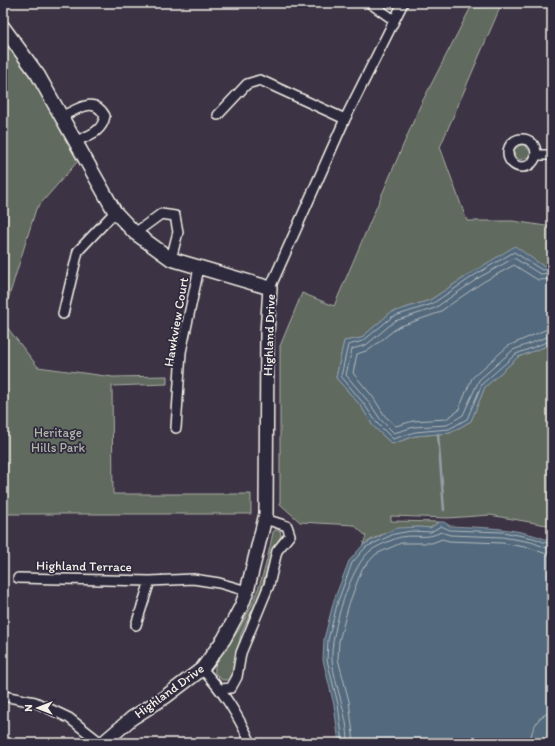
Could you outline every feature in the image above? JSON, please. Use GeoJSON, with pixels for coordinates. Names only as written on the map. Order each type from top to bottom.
{"type":"FeatureCollection","features":[{"type":"Feature","properties":{"kind":"street"},"geometry":{"type":"LineString","coordinates":[[370,3],[394,20]]}},
{"type":"Feature","properties":{"kind":"street","name":"Highland Drive"},"geometry":{"type":"LineString","coordinates":[[102,743],[132,718],[202,669],[224,639],[242,607],[266,519],[267,333],[270,288],[345,119],[403,3]]}},
{"type":"Feature","properties":{"kind":"street"},"geometry":{"type":"LineString","coordinates":[[3,27],[38,76],[115,212],[135,233],[171,260],[270,288]]}},
{"type":"Feature","properties":{"kind":"street"},"geometry":{"type":"LineString","coordinates":[[218,115],[247,84],[260,80],[345,119]]}},
{"type":"Feature","properties":{"kind":"street"},"geometry":{"type":"LineString","coordinates":[[62,116],[87,106],[96,105],[101,109],[105,116],[104,124],[99,130],[76,141]]}},
{"type":"Feature","properties":{"kind":"street"},"geometry":{"type":"LineString","coordinates":[[536,155],[552,155]]}},
{"type":"Feature","properties":{"kind":"street"},"geometry":{"type":"LineString","coordinates":[[63,314],[78,251],[115,212]]}},
{"type":"Feature","properties":{"kind":"street"},"geometry":{"type":"LineString","coordinates":[[135,233],[161,214],[175,216],[178,232],[171,260]]}},
{"type":"Feature","properties":{"kind":"street","name":"Hawkview Court"},"geometry":{"type":"LineString","coordinates":[[176,428],[181,352],[199,268]]}},
{"type":"Feature","properties":{"kind":"street"},"geometry":{"type":"LineString","coordinates":[[221,689],[231,688],[237,677],[241,653],[269,585],[277,551],[290,535],[287,526],[266,519]]}},
{"type":"Feature","properties":{"kind":"street","name":"Highland Terrace"},"geometry":{"type":"LineString","coordinates":[[18,578],[150,581],[193,579],[220,583],[247,592]]}},
{"type":"Feature","properties":{"kind":"street"},"geometry":{"type":"LineString","coordinates":[[136,625],[150,581]]}},
{"type":"Feature","properties":{"kind":"street"},"geometry":{"type":"LineString","coordinates":[[202,669],[221,689],[239,718],[251,743]]}},
{"type":"Feature","properties":{"kind":"street"},"geometry":{"type":"LineString","coordinates":[[3,696],[35,702],[69,718],[102,743]]}},
{"type":"Feature","properties":{"kind":"green space"},"geometry":{"type":"Polygon","coordinates":[[[473,3],[502,3],[440,147],[467,221],[513,221],[552,227],[552,264],[543,266],[515,247],[430,300],[390,313],[361,338],[344,341],[336,378],[361,406],[373,426],[392,444],[415,436],[450,433],[471,421],[485,387],[518,357],[552,344],[552,526],[490,515],[448,518],[391,516],[391,521],[439,522],[430,528],[412,527],[395,530],[379,536],[363,545],[366,536],[354,525],[300,522],[280,504],[280,346],[302,293],[334,306],[420,106],[473,3]]]}},
{"type":"Feature","properties":{"kind":"green space"},"geometry":{"type":"Polygon","coordinates":[[[3,33],[56,111],[78,161],[36,209],[3,316],[3,33]]]}},
{"type":"Feature","properties":{"kind":"green space"},"geometry":{"type":"Polygon","coordinates":[[[520,145],[524,145],[532,153],[532,156],[520,160],[515,157],[514,150],[520,145]]]}},
{"type":"Feature","properties":{"kind":"green space","name":"Heritage Hills Park"},"geometry":{"type":"Polygon","coordinates":[[[3,322],[38,367],[113,377],[167,376],[167,384],[112,386],[113,494],[251,494],[251,514],[3,514],[3,322]]]}},
{"type":"Feature","properties":{"kind":"green space"},"geometry":{"type":"Polygon","coordinates":[[[275,530],[280,530],[281,536],[273,549],[260,593],[241,634],[233,674],[228,680],[222,680],[215,673],[216,662],[235,636],[256,596],[273,532],[275,530]]]}},
{"type":"Feature","properties":{"kind":"water"},"geometry":{"type":"Polygon","coordinates":[[[515,246],[543,266],[552,264],[552,344],[518,357],[485,387],[471,421],[450,433],[415,436],[392,444],[373,426],[361,406],[336,378],[344,341],[361,338],[390,313],[430,300],[515,246]]]}},
{"type":"Feature","properties":{"kind":"water"},"geometry":{"type":"Polygon","coordinates":[[[439,522],[444,522],[450,526],[502,529],[527,533],[552,542],[552,722],[544,743],[339,743],[334,705],[323,660],[324,639],[334,600],[349,561],[363,545],[392,530],[398,528],[430,528],[439,522]]]}},
{"type":"Feature","properties":{"kind":"waterway"},"geometry":{"type":"LineString","coordinates":[[438,434],[444,510]]}}]}
